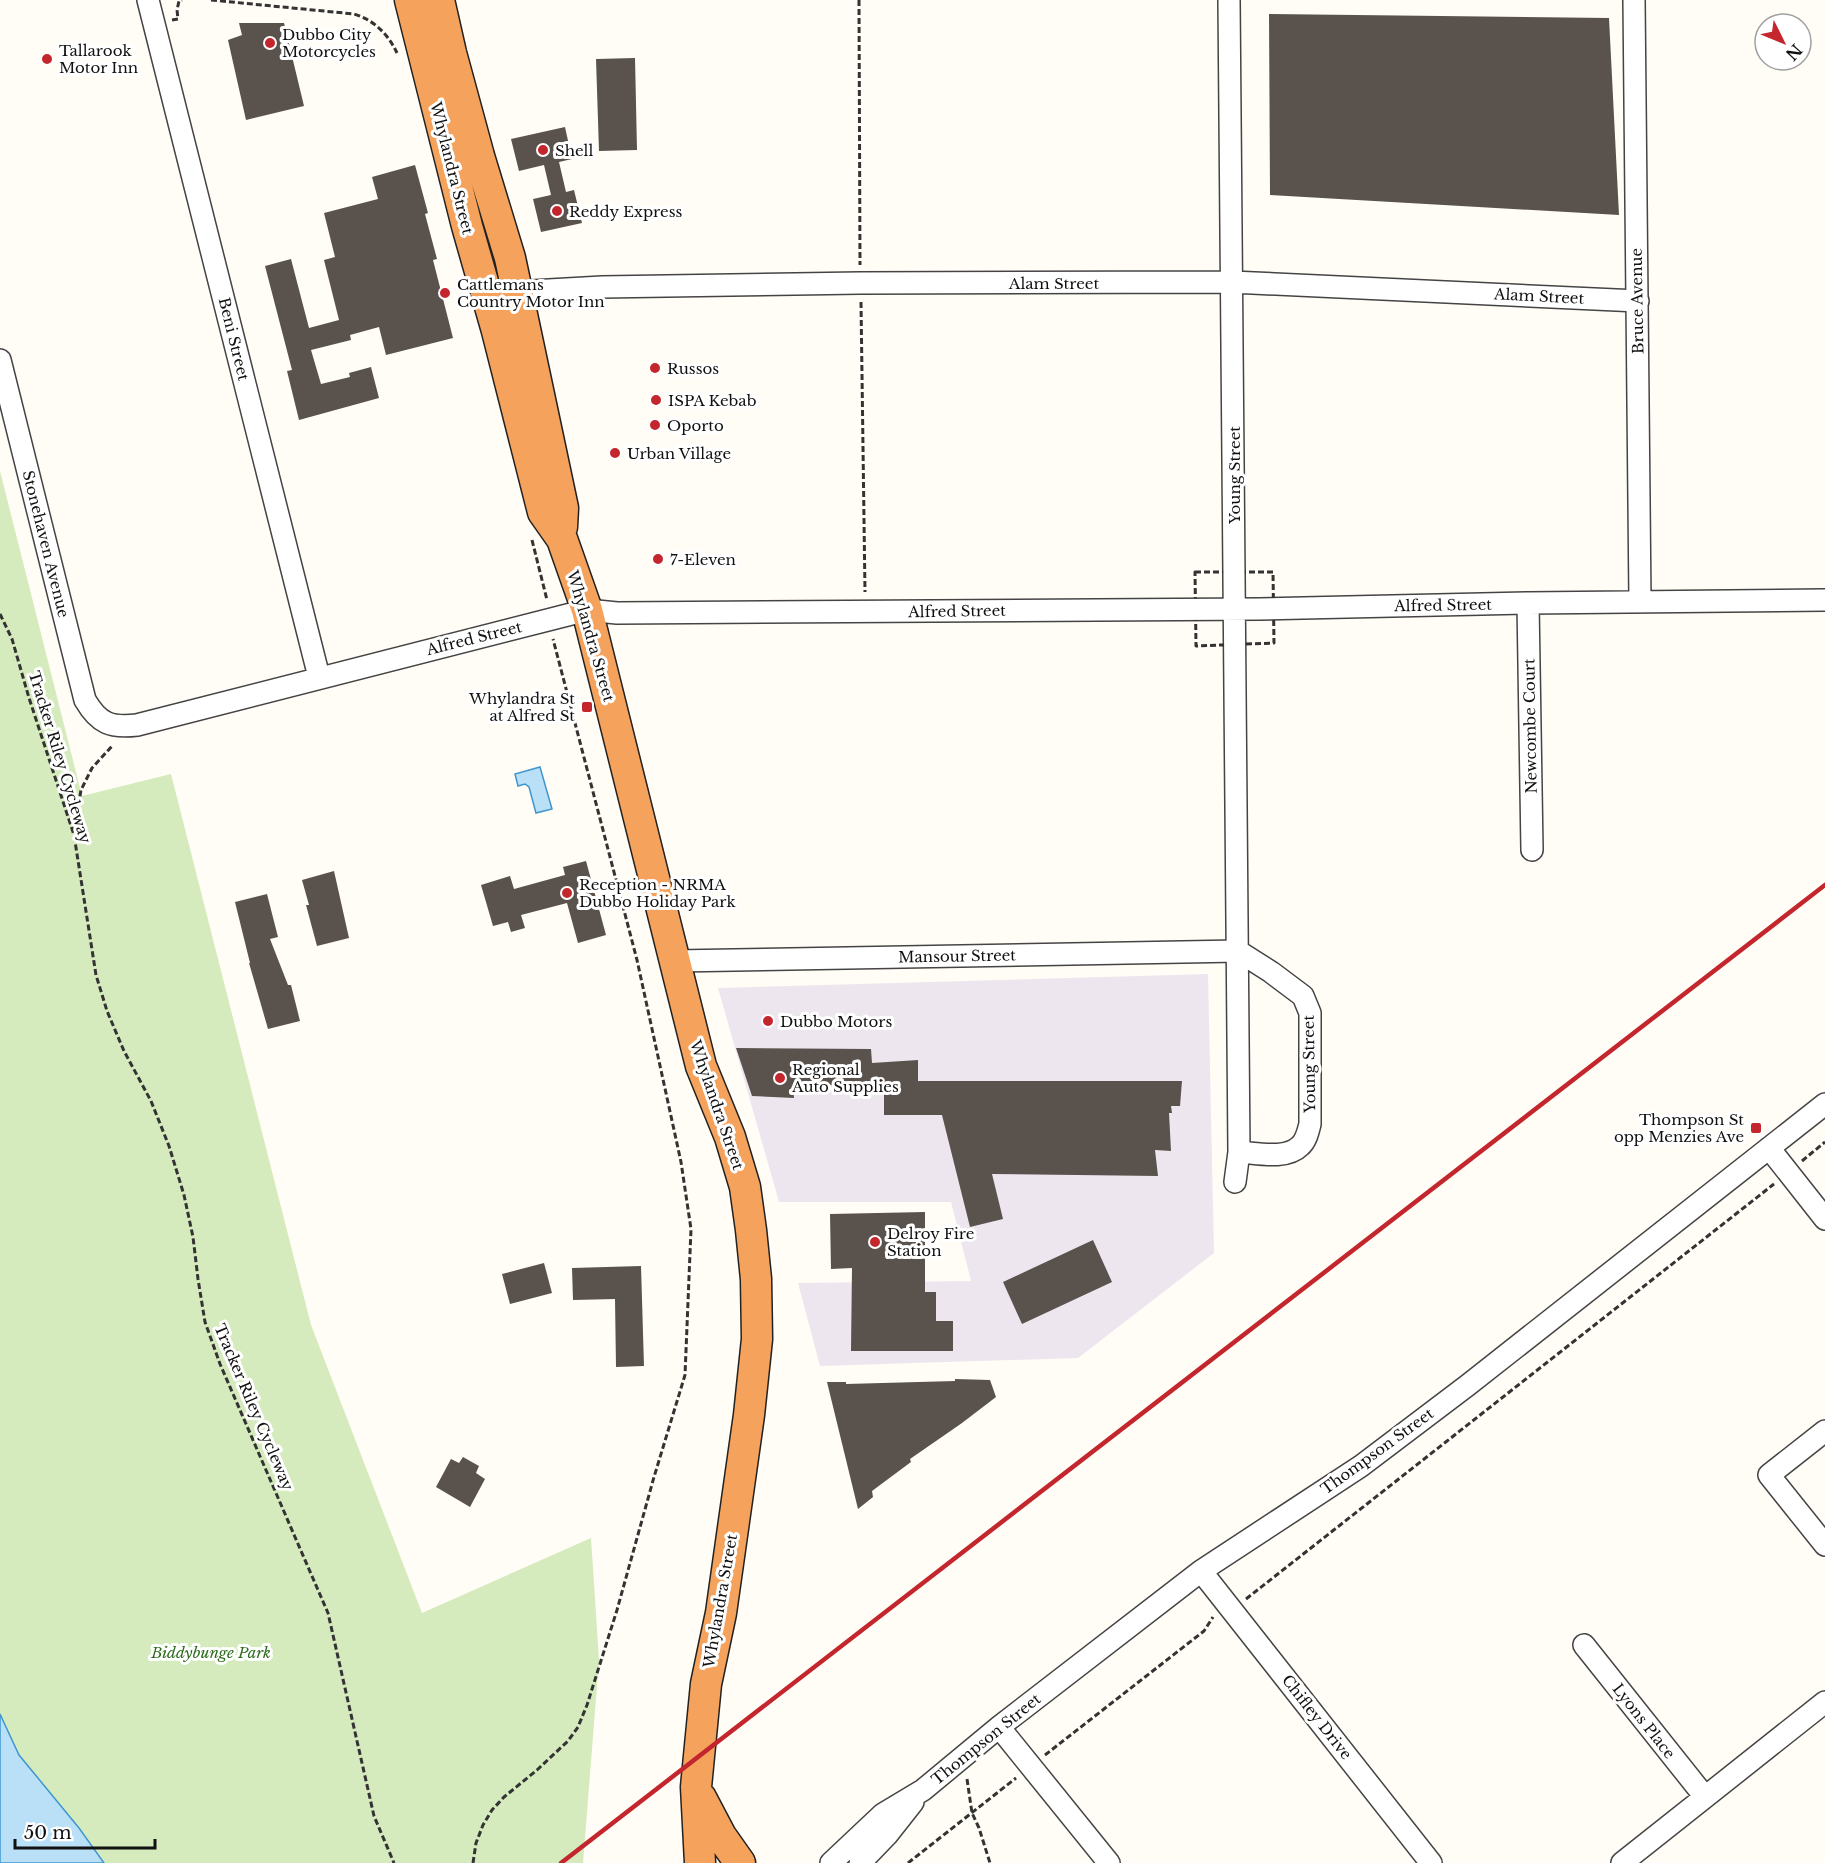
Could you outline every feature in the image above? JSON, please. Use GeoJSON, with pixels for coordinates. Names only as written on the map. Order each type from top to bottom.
{"type":"FeatureCollection","features":[{"type":"Feature","properties":{"kind":"highway","name":"Whylandra Street"},"geometry":{"type":"LineString","coordinates":[[410,0],[543,512],[562,539],[587,610],[701,1066],[730,1137],[745,1187],[756,1279],[756,1339],[721,1613],[706,1684],[696,1787],[700,1863]]}},
{"type":"Feature","properties":{"kind":"highway","name":"Whylandra Street"},"geometry":{"type":"LineString","coordinates":[[439,0],[464,101],[510,258],[563,508],[562,539]]}},
{"type":"Feature","properties":{"kind":"highway"},"geometry":{"type":"LineString","coordinates":[[696,1787],[712,1821],[740,1863]]}},
{"type":"Feature","properties":{"kind":"street","name":"Beni Street"},"geometry":{"type":"LineString","coordinates":[[148,0],[319,677]]}},
{"type":"Feature","properties":{"kind":"street","name":"Young Street"},"geometry":{"type":"LineString","coordinates":[[1229,0],[1238,951],[1239,1152],[1235,1182]]}},
{"type":"Feature","properties":{"kind":"street","name":"Bruce Avenue"},"geometry":{"type":"LineString","coordinates":[[1634,0],[1640,602]]}},
{"type":"Feature","properties":{"kind":"street","name":"Alam Street"},"geometry":{"type":"LineString","coordinates":[[518,294],[531,291],[602,288],[860,283],[1232,282],[1638,301]]}},
{"type":"Feature","properties":{"kind":"street"},"geometry":{"type":"LineString","coordinates":[[497,332],[501,305],[508,296],[518,294]]}},
{"type":"Feature","properties":{"kind":"street","name":"Stonehaven Avenue"},"geometry":{"type":"LineString","coordinates":[[0,360],[85,700],[92,712],[104,722]]}},
{"type":"Feature","properties":{"kind":"street","name":"Alfred Street"},"geometry":{"type":"LineString","coordinates":[[104,722],[120,727],[137,725],[587,610],[617,613],[866,612],[1825,600]]}},
{"type":"Feature","properties":{"kind":"street","name":"Newcombe Court"},"geometry":{"type":"LineString","coordinates":[[1528,603],[1532,850]]}},
{"type":"Feature","properties":{"kind":"street","name":"Young Street"},"geometry":{"type":"LineString","coordinates":[[1238,951],[1303,996],[1310,1012],[1310,1124],[1307,1136],[1301,1146],[1290,1153],[1239,1152]]}},
{"type":"Feature","properties":{"kind":"street","name":"Mansour Street"},"geometry":{"type":"LineString","coordinates":[[675,961],[1238,951]]}},
{"type":"Feature","properties":{"kind":"street","name":"Thompson Street"},"geometry":{"type":"LineString","coordinates":[[831,1863],[883,1814],[923,1790],[999,1727],[1201,1570],[1388,1446],[1825,1104]]}},
{"type":"Feature","properties":{"kind":"street"},"geometry":{"type":"LineString","coordinates":[[1769,1148],[1825,1219]]}},
{"type":"Feature","properties":{"kind":"street"},"geometry":{"type":"LineString","coordinates":[[1825,1431],[1768,1475],[1825,1545]]}},
{"type":"Feature","properties":{"kind":"street","name":"Chifley Drive"},"geometry":{"type":"LineString","coordinates":[[1201,1570],[1431,1863]]}},
{"type":"Feature","properties":{"kind":"street","name":"Lyons Place"},"geometry":{"type":"LineString","coordinates":[[1584,1645],[1704,1797]]}},
{"type":"Feature","properties":{"kind":"street"},"geometry":{"type":"LineString","coordinates":[[1622,1863],[1825,1702]]}},
{"type":"Feature","properties":{"kind":"street"},"geometry":{"type":"LineString","coordinates":[[999,1727],[1109,1863]]}},
{"type":"Feature","properties":{"kind":"street","name":"Thompson Street"},"geometry":{"type":"LineString","coordinates":[[860,1863],[887,1835],[923,1790]]}},
{"type":"Feature","properties":{"kind":"path"},"geometry":{"type":"LineString","coordinates":[[211,0],[366,17],[392,40],[398,56]]}},
{"type":"Feature","properties":{"kind":"path"},"geometry":{"type":"LineString","coordinates":[[859,0],[860,283],[866,612]]}},
{"type":"Feature","properties":{"kind":"path"},"geometry":{"type":"LineString","coordinates":[[473,1863],[476,1843],[492,1810],[568,1741],[578,1727],[617,1610],[685,1375],[691,1229],[681,1162],[637,960],[555,646],[531,537]]}},
{"type":"Feature","properties":{"kind":"path","name":"Tracker Riley Cycleway"},"geometry":{"type":"LineString","coordinates":[[0,614],[12,639],[74,835],[96,975],[107,1011],[124,1051],[151,1101],[169,1146],[194,1238],[198,1279],[206,1322],[220,1364],[328,1613],[374,1816],[394,1863]]}},
{"type":"Feature","properties":{"kind":"path"},"geometry":{"type":"LineString","coordinates":[[74,835],[81,790],[92,768],[113,745],[137,725]]}},
{"type":"Feature","properties":{"kind":"path"},"geometry":{"type":"LineString","coordinates":[[908,1863],[1204,1631],[1227,1603],[1788,1173],[1825,1142]]}},
{"type":"Feature","properties":{"kind":"path"},"geometry":{"type":"LineString","coordinates":[[963,1757],[972,1813],[990,1863]]}},
{"type":"Feature","properties":{"kind":"shaded area"},"geometry":{"type":"Polygon","coordinates":[[[1208,974],[1214,1253],[1078,1358],[820,1366],[798,1283],[971,1281],[951,1202],[779,1202],[718,988],[1208,974]]]}},
{"type":"Feature","properties":{"kind":"green space","name":"Biddybunge Park"},"geometry":{"type":"Polygon","coordinates":[[[0,471],[82,796],[171,774],[311,1325],[422,1613],[591,1538],[599,1660],[583,1863],[104,1863],[79,1828],[19,1755],[0,1714],[0,471]]]}},
{"type":"Feature","properties":{"kind":"water"},"geometry":{"type":"Polygon","coordinates":[[[540,767],[552,809],[536,813],[529,787],[525,784],[518,786],[515,774],[540,767]]]}},
{"type":"Feature","properties":{"kind":"water"},"geometry":{"type":"Polygon","coordinates":[[[0,1714],[19,1755],[79,1828],[104,1863],[0,1863],[0,1714]]]}},
{"type":"Feature","properties":{"kind":"building"},"geometry":{"type":"Polygon","coordinates":[[[1269,14],[1609,18],[1619,215],[1270,195],[1269,14]]]}},
{"type":"Feature","properties":{"kind":"building"},"geometry":{"type":"Polygon","coordinates":[[[239,23],[284,23],[304,106],[246,120],[228,40],[242,35],[239,23]]]}},
{"type":"Feature","properties":{"kind":"building"},"geometry":{"type":"Polygon","coordinates":[[[635,58],[637,150],[599,151],[596,59],[635,58]]]}},
{"type":"Feature","properties":{"kind":"building"},"geometry":{"type":"Polygon","coordinates":[[[565,127],[572,159],[559,162],[566,192],[574,190],[582,223],[541,232],[533,199],[551,195],[544,165],[519,171],[511,139],[565,127]]]}},
{"type":"Feature","properties":{"kind":"building"},"geometry":{"type":"Polygon","coordinates":[[[415,165],[437,259],[433,260],[453,338],[386,355],[379,327],[350,335],[351,340],[311,350],[321,384],[350,377],[349,373],[371,367],[379,398],[299,420],[287,371],[292,370],[265,266],[291,259],[309,328],[339,320],[324,260],[335,257],[324,213],[378,199],[372,177],[415,165]]]}},
{"type":"Feature","properties":{"kind":"building"},"geometry":{"type":"Polygon","coordinates":[[[586,861],[606,935],[578,943],[567,903],[521,915],[525,928],[511,932],[508,922],[493,926],[481,885],[510,876],[514,889],[565,875],[563,867],[586,861]]]}},
{"type":"Feature","properties":{"kind":"building"},"geometry":{"type":"Polygon","coordinates":[[[334,871],[349,938],[317,946],[302,880],[334,871]]]}},
{"type":"Feature","properties":{"kind":"building"},"geometry":{"type":"Polygon","coordinates":[[[267,894],[278,937],[270,939],[288,985],[291,985],[300,1021],[268,1029],[235,902],[267,894]]]}},
{"type":"Feature","properties":{"kind":"building"},"geometry":{"type":"Polygon","coordinates":[[[736,1048],[871,1049],[872,1063],[918,1060],[918,1081],[1182,1081],[1180,1106],[1171,1106],[1172,1113],[1169,1113],[1171,1151],[1155,1150],[1158,1176],[992,1174],[1003,1219],[970,1227],[942,1115],[884,1115],[884,1084],[793,1086],[794,1098],[752,1096],[736,1048]]]}},
{"type":"Feature","properties":{"kind":"building"},"geometry":{"type":"Polygon","coordinates":[[[925,1212],[925,1292],[936,1292],[936,1321],[953,1321],[953,1351],[851,1351],[852,1268],[831,1269],[830,1214],[925,1212]]]}},
{"type":"Feature","properties":{"kind":"building"},"geometry":{"type":"Polygon","coordinates":[[[1093,1240],[1112,1282],[1022,1324],[1003,1282],[1093,1240]]]}},
{"type":"Feature","properties":{"kind":"building"},"geometry":{"type":"Polygon","coordinates":[[[544,1263],[552,1293],[510,1304],[502,1274],[544,1263]]]}},
{"type":"Feature","properties":{"kind":"building"},"geometry":{"type":"Polygon","coordinates":[[[641,1266],[644,1366],[616,1367],[615,1299],[573,1300],[572,1268],[641,1266]]]}},
{"type":"Feature","properties":{"kind":"building"},"geometry":{"type":"Polygon","coordinates":[[[955,1379],[990,1380],[996,1397],[910,1459],[911,1462],[872,1491],[873,1497],[858,1509],[827,1382],[846,1382],[846,1384],[955,1381],[955,1379]]]}},
{"type":"Feature","properties":{"kind":"building"},"geometry":{"type":"Polygon","coordinates":[[[463,1457],[479,1466],[476,1473],[485,1479],[470,1507],[436,1487],[451,1459],[459,1463],[463,1457]]]}},
{"type":"Feature","properties":{"kind":"railway"},"geometry":{"type":"LineString","coordinates":[[561,1863],[1825,885]]}},
{"type":"Feature","properties":{"kind":"place","name":"Dubbo City Motorcycles"},"geometry":{"type":"Point","coordinates":[270,43]}},
{"type":"Feature","properties":{"kind":"place","name":"Tallarook Motor Inn"},"geometry":{"type":"Point","coordinates":[47,59]}},
{"type":"Feature","properties":{"kind":"place","name":"Shell"},"geometry":{"type":"Point","coordinates":[543,150]}},
{"type":"Feature","properties":{"kind":"place","name":"Reddy Express"},"geometry":{"type":"Point","coordinates":[557,211]}},
{"type":"Feature","properties":{"kind":"place","name":"Cattlemans Country Motor Inn"},"geometry":{"type":"Point","coordinates":[445,293]}},
{"type":"Feature","properties":{"kind":"place","name":"Russos"},"geometry":{"type":"Point","coordinates":[655,368]}},
{"type":"Feature","properties":{"kind":"place","name":"ISPA Kebab"},"geometry":{"type":"Point","coordinates":[656,400]}},
{"type":"Feature","properties":{"kind":"place","name":"Oporto"},"geometry":{"type":"Point","coordinates":[655,425]}},
{"type":"Feature","properties":{"kind":"place","name":"Urban Village"},"geometry":{"type":"Point","coordinates":[615,453]}},
{"type":"Feature","properties":{"kind":"place","name":"7-Eleven"},"geometry":{"type":"Point","coordinates":[658,559]}},
{"type":"Feature","properties":{"kind":"place","name":"Whylandra St at Alfred St"},"geometry":{"type":"Point","coordinates":[587,707]}},
{"type":"Feature","properties":{"kind":"place","name":"Reception - NRMA Dubbo Holiday Park"},"geometry":{"type":"Point","coordinates":[567,893]}},
{"type":"Feature","properties":{"kind":"place","name":"Dubbo Motors"},"geometry":{"type":"Point","coordinates":[768,1021]}},
{"type":"Feature","properties":{"kind":"place","name":"Regional Auto Supplies"},"geometry":{"type":"Point","coordinates":[780,1078]}},
{"type":"Feature","properties":{"kind":"place","name":"Thompson St opp Menzies Ave"},"geometry":{"type":"Point","coordinates":[1756,1128]}},
{"type":"Feature","properties":{"kind":"place","name":"Delroy Fire Station"},"geometry":{"type":"Point","coordinates":[875,1242]}}]}
